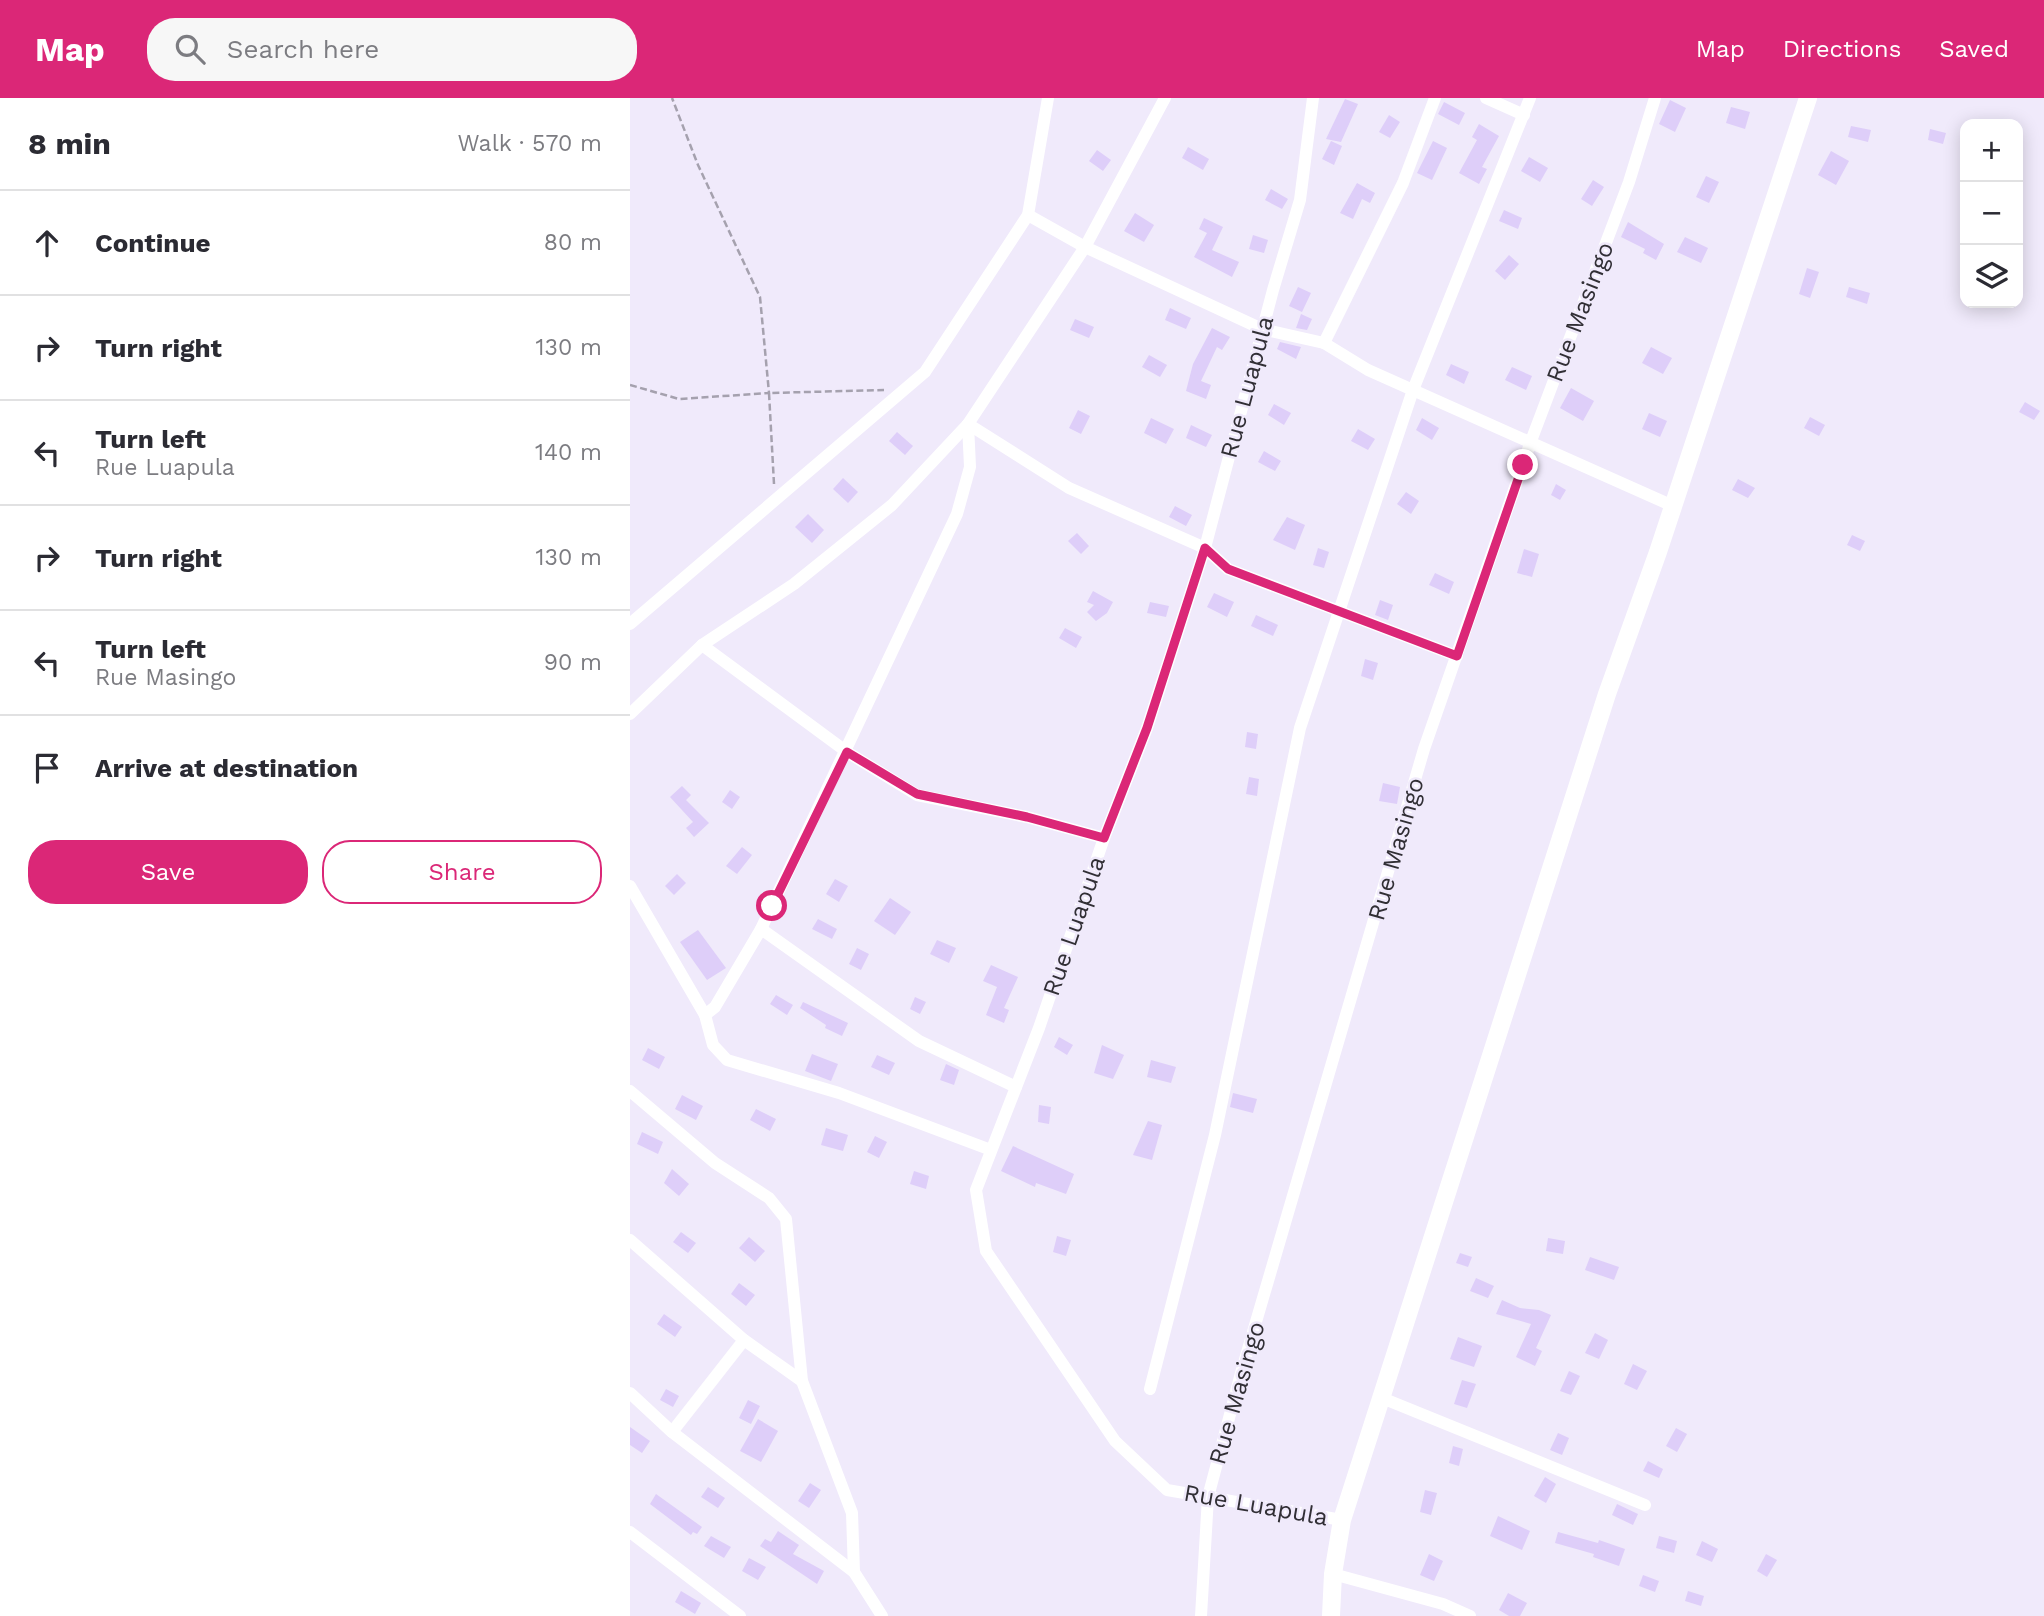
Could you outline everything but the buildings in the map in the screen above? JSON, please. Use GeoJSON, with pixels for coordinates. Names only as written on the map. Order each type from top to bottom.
{"type":"FeatureCollection","features":[{"type":"Feature","properties":{"kind":"main road"},"geometry":{"type":"LineString","coordinates":[[1331,1616],[1333,1574],[1342,1520],[1607,694],[1673,506],[1808,98]]}},
{"type":"Feature","properties":{"kind":"street"},"geometry":{"type":"LineString","coordinates":[[630,624],[925,372],[1028,215],[1048,98]]}},
{"type":"Feature","properties":{"kind":"street"},"geometry":{"type":"LineString","coordinates":[[630,714],[702,645],[794,584],[892,505],[968,424],[1085,247],[1165,98]]}},
{"type":"Feature","properties":{"kind":"street","name":"Rue Luapula"},"geometry":{"type":"LineString","coordinates":[[1313,98],[1300,200],[1262,329],[1205,548],[1147,728],[1104,838],[1016,1087],[976,1190],[986,1251],[1115,1441],[1167,1490],[1342,1520]]}},
{"type":"Feature","properties":{"kind":"street"},"geometry":{"type":"LineString","coordinates":[[1324,343],[1403,183],[1435,98]]}},
{"type":"Feature","properties":{"kind":"street"},"geometry":{"type":"LineString","coordinates":[[1486,98],[1524,115]]}},
{"type":"Feature","properties":{"kind":"street"},"geometry":{"type":"LineString","coordinates":[[1150,1389],[1215,1135],[1300,728],[1413,390],[1530,98]]}},
{"type":"Feature","properties":{"kind":"street","name":"Rue Masingo"},"geometry":{"type":"LineString","coordinates":[[1201,1616],[1208,1497],[1241,1373],[1424,750],[1531,441],[1629,182],[1655,98]]}},
{"type":"Feature","properties":{"kind":"street"},"geometry":{"type":"LineString","coordinates":[[1028,215],[1085,247],[1262,329],[1324,343],[1368,370],[1673,506]]}},
{"type":"Feature","properties":{"kind":"street"},"geometry":{"type":"LineString","coordinates":[[968,424],[1069,488],[1205,548],[1228,569],[1457,656]]}},
{"type":"Feature","properties":{"kind":"street"},"geometry":{"type":"LineString","coordinates":[[705,1015],[715,1007],[761,929],[847,752],[957,514],[970,467],[968,424]]}},
{"type":"Feature","properties":{"kind":"street"},"geometry":{"type":"LineString","coordinates":[[702,645],[847,752],[917,794],[1027,817],[1104,838]]}},
{"type":"Feature","properties":{"kind":"street"},"geometry":{"type":"LineString","coordinates":[[630,887],[705,1015],[713,1045],[727,1060],[839,1093],[991,1150]]}},
{"type":"Feature","properties":{"kind":"street"},"geometry":{"type":"LineString","coordinates":[[761,929],[919,1041],[1016,1087]]}},
{"type":"Feature","properties":{"kind":"street"},"geometry":{"type":"LineString","coordinates":[[630,1091],[715,1163],[769,1198],[786,1219],[802,1381],[852,1513],[854,1572]]}},
{"type":"Feature","properties":{"kind":"street"},"geometry":{"type":"LineString","coordinates":[[630,1240],[744,1340],[802,1381]]}},
{"type":"Feature","properties":{"kind":"street"},"geometry":{"type":"LineString","coordinates":[[671,1432],[744,1340]]}},
{"type":"Feature","properties":{"kind":"street"},"geometry":{"type":"LineString","coordinates":[[630,1393],[671,1432],[854,1572],[882,1616]]}},
{"type":"Feature","properties":{"kind":"street"},"geometry":{"type":"LineString","coordinates":[[1381,1398],[1646,1505]]}},
{"type":"Feature","properties":{"kind":"street"},"geometry":{"type":"LineString","coordinates":[[630,1532],[740,1616]]}},
{"type":"Feature","properties":{"kind":"street"},"geometry":{"type":"LineString","coordinates":[[1333,1574],[1443,1604],[1470,1616]]}},
{"type":"Feature","properties":{"kind":"path"},"geometry":{"type":"LineString","coordinates":[[672,98],[698,165],[760,297],[775,501]]}},
{"type":"Feature","properties":{"kind":"path"},"geometry":{"type":"LineString","coordinates":[[630,385],[679,400],[870,388],[901,393]]}},
{"type":"Feature","properties":{"kind":"route"},"geometry":{"type":"LineString","coordinates":[[772,906],[847,752],[917,794],[946,803],[1027,817],[1104,838],[1147,728],[1205,548],[1228,569],[1400,637],[1457,656],[1523,465]]}}]}
